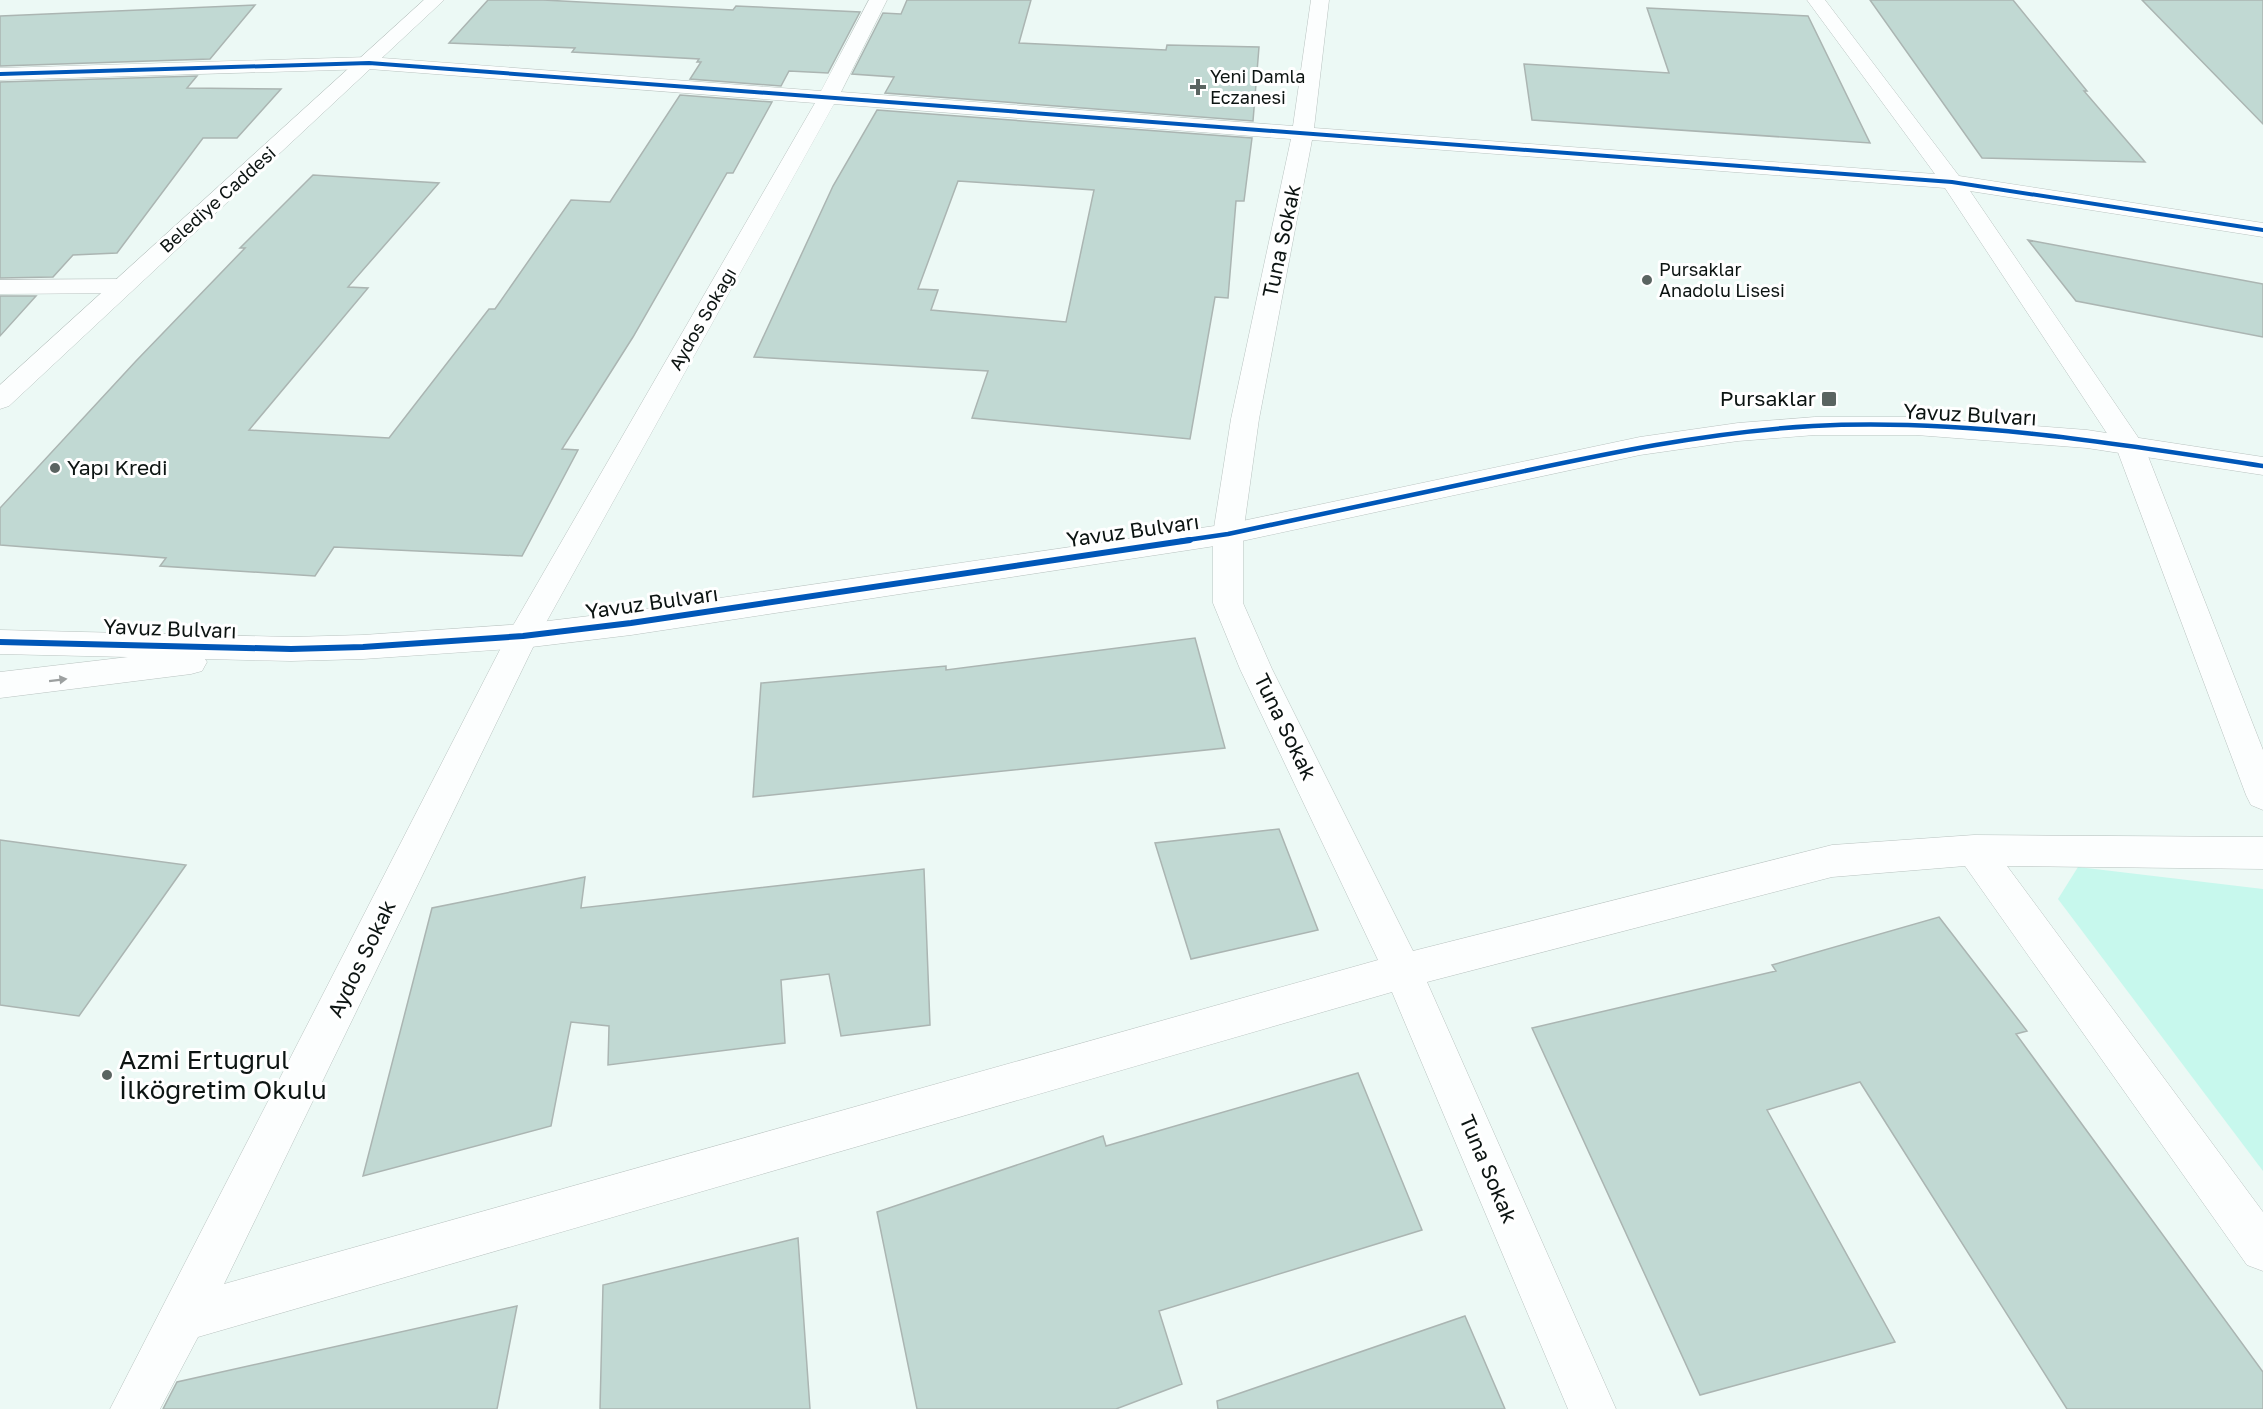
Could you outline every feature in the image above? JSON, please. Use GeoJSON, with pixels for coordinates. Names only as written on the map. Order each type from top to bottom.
{"type":"FeatureCollection","features":[{"type":"Feature","properties":{"kind":"street","name":"Belediye Caddesi"},"geometry":{"type":"LineString","coordinates":[[0,400],[435,0]]}},
{"type":"Feature","properties":{"kind":"street","name":"Aydos Sokağı"},"geometry":{"type":"LineString","coordinates":[[523,636],[828,97],[878,0]]}},
{"type":"Feature","properties":{"kind":"street","name":"Tuna Sokak"},"geometry":{"type":"LineString","coordinates":[[1320,0],[1304,133],[1245,419],[1228,534],[1228,603],[1256,669],[1403,971],[1592,1409]]}},
{"type":"Feature","properties":{"kind":"street"},"geometry":{"type":"LineString","coordinates":[[1816,0],[1952,182],[2130,446],[2263,795]]}},
{"type":"Feature","properties":{"kind":"street"},"geometry":{"type":"LineString","coordinates":[[0,74],[369,63],[1952,182],[2263,231]]}},
{"type":"Feature","properties":{"kind":"street"},"geometry":{"type":"LineString","coordinates":[[0,287],[123,286]]}},
{"type":"Feature","properties":{"kind":"street","name":"Yavuz Bulvarı"},"geometry":{"type":"LineString","coordinates":[[0,642],[291,649],[363,647],[523,636],[765,604],[1228,534],[1640,446],[1738,432],[1815,426],[1916,426],[2077,438],[2263,466]]}},
{"type":"Feature","properties":{"kind":"street","name":"Aydos Sokak"},"geometry":{"type":"LineString","coordinates":[[134,1409],[183,1318],[523,636]]}},
{"type":"Feature","properties":{"kind":"street","name":"Yavuz Bulvarı"},"geometry":{"type":"LineString","coordinates":[[0,685],[57,680],[291,649]]}},
{"type":"Feature","properties":{"kind":"street"},"geometry":{"type":"LineString","coordinates":[[1974,850],[2263,1249]]}},
{"type":"Feature","properties":{"kind":"street"},"geometry":{"type":"LineString","coordinates":[[183,1318],[1403,971],[1832,861],[1974,850],[2263,853]]}},
{"type":"Feature","properties":{"kind":"green space"},"geometry":{"type":"Polygon","coordinates":[[[2078,867],[2263,889],[2263,1171],[2058,899],[2078,867]]]}},
{"type":"Feature","properties":{"kind":"building"},"geometry":{"type":"Polygon","coordinates":[[[488,0],[543,0],[733,10],[736,6],[860,12],[828,73],[789,71],[781,86],[690,79],[701,62],[697,62],[699,59],[572,52],[575,48],[449,43],[488,0]]]}},
{"type":"Feature","properties":{"kind":"building"},"geometry":{"type":"Polygon","coordinates":[[[907,0],[1031,0],[1019,43],[1166,50],[1167,45],[1259,47],[1253,121],[885,93],[894,77],[852,74],[883,13],[901,14],[907,0]]]}},
{"type":"Feature","properties":{"kind":"building"},"geometry":{"type":"Polygon","coordinates":[[[1870,0],[2013,0],[2087,91],[2084,91],[2145,162],[1982,158],[1870,0]]]}},
{"type":"Feature","properties":{"kind":"building"},"geometry":{"type":"Polygon","coordinates":[[[2142,0],[2263,0],[2263,124],[2142,0]]]}},
{"type":"Feature","properties":{"kind":"building"},"geometry":{"type":"Polygon","coordinates":[[[255,5],[210,59],[0,66],[0,16],[255,5]]]}},
{"type":"Feature","properties":{"kind":"building"},"geometry":{"type":"Polygon","coordinates":[[[1647,8],[1808,16],[1870,143],[1532,120],[1524,64],[1669,73],[1647,8]]]}},
{"type":"Feature","properties":{"kind":"building"},"geometry":{"type":"Polygon","coordinates":[[[197,76],[187,88],[281,89],[237,138],[203,138],[117,253],[73,255],[53,277],[0,278],[0,82],[197,76]]]}},
{"type":"Feature","properties":{"kind":"building"},"geometry":{"type":"Polygon","coordinates":[[[680,95],[772,102],[733,173],[727,173],[633,337],[562,449],[578,450],[522,556],[334,547],[315,576],[160,566],[166,558],[0,545],[0,508],[136,361],[245,248],[240,248],[313,175],[439,183],[348,287],[368,288],[249,430],[389,438],[489,309],[495,309],[571,200],[610,202],[680,95]]]}},
{"type":"Feature","properties":{"kind":"building"},"geometry":{"type":"Polygon","coordinates":[[[877,110],[1252,138],[1244,201],[1236,201],[1228,298],[1215,297],[1190,439],[972,418],[988,371],[754,357],[833,186],[877,110]],[[958,181],[918,289],[938,290],[931,310],[1066,322],[1094,190],[958,181]]]}},
{"type":"Feature","properties":{"kind":"building"},"geometry":{"type":"Polygon","coordinates":[[[2028,240],[2263,284],[2263,337],[2076,301],[2028,240]]]}},
{"type":"Feature","properties":{"kind":"building"},"geometry":{"type":"Polygon","coordinates":[[[0,296],[36,296],[0,336],[0,296]]]}},
{"type":"Feature","properties":{"kind":"building"},"geometry":{"type":"Polygon","coordinates":[[[1195,638],[1225,748],[753,797],[761,683],[946,666],[946,670],[1195,638]]]}},
{"type":"Feature","properties":{"kind":"building"},"geometry":{"type":"Polygon","coordinates":[[[1279,829],[1318,930],[1191,959],[1155,843],[1279,829]]]}},
{"type":"Feature","properties":{"kind":"building"},"geometry":{"type":"Polygon","coordinates":[[[0,840],[186,865],[79,1016],[0,1005],[0,840]]]}},
{"type":"Feature","properties":{"kind":"building"},"geometry":{"type":"Polygon","coordinates":[[[924,869],[930,1025],[841,1036],[829,974],[781,980],[785,1043],[608,1065],[609,1026],[571,1022],[551,1126],[363,1176],[432,908],[585,877],[581,908],[924,869]]]}},
{"type":"Feature","properties":{"kind":"building"},"geometry":{"type":"Polygon","coordinates":[[[1939,917],[2027,1031],[2016,1034],[2263,1372],[2263,1409],[2067,1409],[1860,1082],[1767,1110],[1895,1342],[1700,1395],[1532,1028],[1776,971],[1772,965],[1939,917]]]}},
{"type":"Feature","properties":{"kind":"building"},"geometry":{"type":"Polygon","coordinates":[[[1358,1073],[1422,1230],[1159,1311],[1182,1384],[1116,1409],[917,1409],[877,1212],[1103,1136],[1106,1146],[1358,1073]]]}},
{"type":"Feature","properties":{"kind":"building"},"geometry":{"type":"Polygon","coordinates":[[[798,1238],[810,1409],[600,1409],[603,1285],[798,1238]]]}},
{"type":"Feature","properties":{"kind":"building"},"geometry":{"type":"Polygon","coordinates":[[[517,1306],[497,1409],[163,1409],[177,1382],[517,1306]]]}},
{"type":"Feature","properties":{"kind":"building"},"geometry":{"type":"Polygon","coordinates":[[[1465,1316],[1505,1409],[1218,1409],[1217,1401],[1465,1316]]]}},
{"type":"Feature","properties":{"kind":"cycle path"},"geometry":{"type":"LineString","coordinates":[[0,74],[369,63],[1952,182],[2263,230]]}},
{"type":"Feature","properties":{"kind":"cycle path"},"geometry":{"type":"LineString","coordinates":[[0,642],[291,649],[363,647],[523,636],[631,623],[1228,534],[1640,446],[1738,432],[1815,426],[1916,426],[2087,439],[2263,466]]}},
{"type":"Feature","properties":{"kind":"place","name":"Yeni Damla Eczanesi"},"geometry":{"type":"Point","coordinates":[1198,87]}},
{"type":"Feature","properties":{"kind":"place","name":"Pursaklar Anadolu Lisesi"},"geometry":{"type":"Point","coordinates":[1647,280]}},
{"type":"Feature","properties":{"kind":"place","name":"Pursaklar"},"geometry":{"type":"Point","coordinates":[1829,399]}},
{"type":"Feature","properties":{"kind":"place","name":"Yapı Kredi"},"geometry":{"type":"Point","coordinates":[55,468]}},
{"type":"Feature","properties":{"kind":"place","name":"Azmi Ertuğrul İlköğretim Okulu"},"geometry":{"type":"Point","coordinates":[107,1075]}}]}
